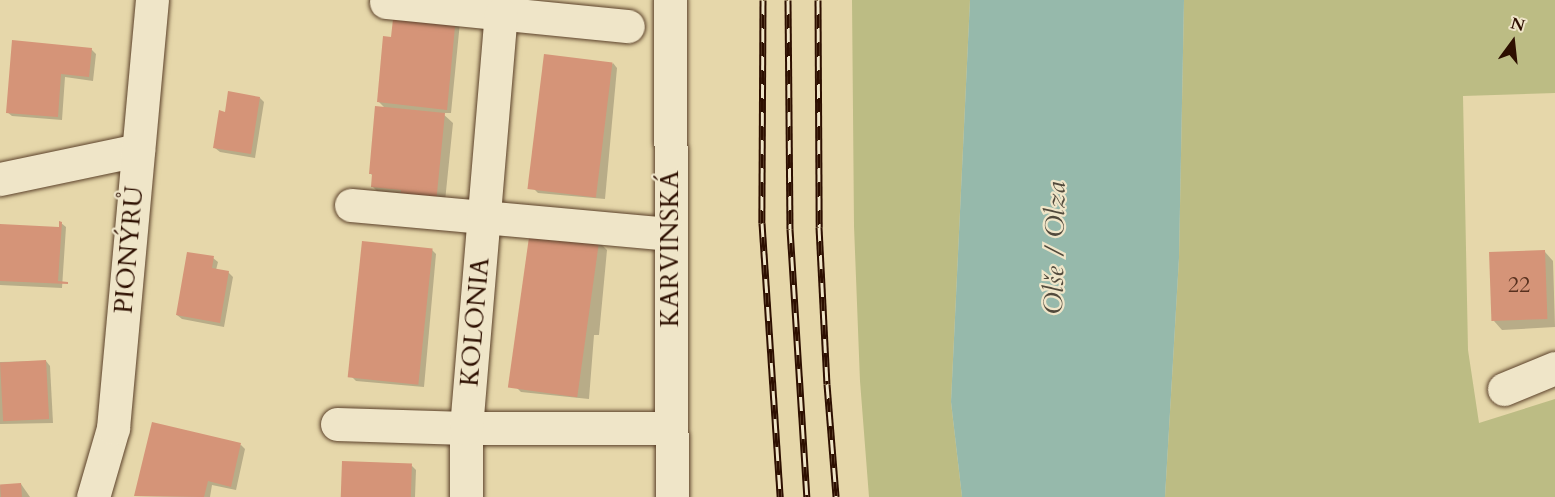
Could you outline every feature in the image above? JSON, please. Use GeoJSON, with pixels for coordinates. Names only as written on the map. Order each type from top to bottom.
{"type":"FeatureCollection","features":[{"type":"Feature","properties":{"kind":"street","name":"PIONÝRŮ"},"geometry":{"type":"LineString","coordinates":[[93,497],[113,428],[152,0]]}},
{"type":"Feature","properties":{"kind":"street","name":"KARVINSKÁ"},"geometry":{"type":"LineString","coordinates":[[670,0],[669,234],[672,497]]}},
{"type":"Feature","properties":{"kind":"street"},"geometry":{"type":"LineString","coordinates":[[386,2],[628,26]]}},
{"type":"Feature","properties":{"kind":"street","name":"KOLONIA"},"geometry":{"type":"LineString","coordinates":[[466,497],[466,428],[501,14]]}},
{"type":"Feature","properties":{"kind":"street"},"geometry":{"type":"LineString","coordinates":[[0,179],[138,150]]}},
{"type":"Feature","properties":{"kind":"street"},"geometry":{"type":"LineString","coordinates":[[351,205],[669,234]]}},
{"type":"Feature","properties":{"kind":"street"},"geometry":{"type":"LineString","coordinates":[[1504,389],[1555,368]]}},
{"type":"Feature","properties":{"kind":"street"},"geometry":{"type":"LineString","coordinates":[[337,424],[466,428],[671,428]]}},
{"type":"Feature","properties":{"kind":"green space"},"geometry":{"type":"Polygon","coordinates":[[[852,0],[970,0],[951,402],[962,497],[869,497],[860,381],[854,226],[852,0]]]}},
{"type":"Feature","properties":{"kind":"green space"},"geometry":{"type":"Polygon","coordinates":[[[1184,0],[1555,0],[1555,93],[1463,96],[1468,350],[1479,423],[1555,399],[1555,497],[1165,497],[1179,258],[1184,0]]]}},
{"type":"Feature","properties":{"kind":"water","name":"Olše / Olza"},"geometry":{"type":"Polygon","coordinates":[[[970,0],[1184,0],[1179,258],[1165,497],[962,497],[951,402],[970,0]]]}},
{"type":"Feature","properties":{"kind":"building"},"geometry":{"type":"Polygon","coordinates":[[[394,10],[456,16],[447,110],[377,102],[383,36],[391,37],[394,10]]]}},
{"type":"Feature","properties":{"kind":"building"},"geometry":{"type":"Polygon","coordinates":[[[12,40],[92,48],[89,77],[61,74],[58,117],[6,113],[12,40]]]}},
{"type":"Feature","properties":{"kind":"building"},"geometry":{"type":"Polygon","coordinates":[[[544,54],[612,62],[596,197],[527,189],[544,54]]]}},
{"type":"Feature","properties":{"kind":"building"},"geometry":{"type":"Polygon","coordinates":[[[228,91],[260,97],[251,154],[213,148],[219,110],[225,112],[228,91]]]}},
{"type":"Feature","properties":{"kind":"building"},"geometry":{"type":"Polygon","coordinates":[[[375,106],[445,113],[436,203],[400,199],[401,190],[371,187],[372,174],[369,174],[375,106]]]}},
{"type":"Feature","properties":{"kind":"building"},"geometry":{"type":"Polygon","coordinates":[[[59,221],[62,222],[58,281],[68,282],[68,284],[0,281],[0,224],[59,227],[59,221]]]}},
{"type":"Feature","properties":{"kind":"building"},"geometry":{"type":"Polygon","coordinates":[[[530,230],[599,240],[577,397],[508,387],[530,230]]]}},
{"type":"Feature","properties":{"kind":"building"},"geometry":{"type":"Polygon","coordinates":[[[362,241],[433,248],[418,385],[348,377],[362,241]]]}},
{"type":"Feature","properties":{"kind":"building"},"geometry":{"type":"Polygon","coordinates":[[[1545,250],[1547,319],[1491,321],[1489,252],[1545,250]]]}},
{"type":"Feature","properties":{"kind":"building"},"geometry":{"type":"Polygon","coordinates":[[[187,252],[214,256],[212,268],[229,271],[220,323],[176,315],[187,252]]]}},
{"type":"Feature","properties":{"kind":"building"},"geometry":{"type":"Polygon","coordinates":[[[46,360],[49,419],[3,421],[0,362],[46,360]]]}},
{"type":"Feature","properties":{"kind":"building"},"geometry":{"type":"Polygon","coordinates":[[[152,422],[241,443],[231,487],[208,481],[204,497],[134,496],[152,422]]]}},
{"type":"Feature","properties":{"kind":"building"},"geometry":{"type":"Polygon","coordinates":[[[342,461],[412,463],[411,497],[341,497],[342,461]]]}},
{"type":"Feature","properties":{"kind":"building"},"geometry":{"type":"Polygon","coordinates":[[[21,483],[22,497],[1,497],[0,484],[21,483]]]}},
{"type":"Feature","properties":{"kind":"railway"},"geometry":{"type":"LineString","coordinates":[[763,0],[762,223],[780,497]]}},
{"type":"Feature","properties":{"kind":"railway"},"geometry":{"type":"LineString","coordinates":[[788,0],[790,229],[807,497]]}},
{"type":"Feature","properties":{"kind":"railway"},"geometry":{"type":"LineString","coordinates":[[818,0],[819,227],[827,384],[836,497]]}}]}
